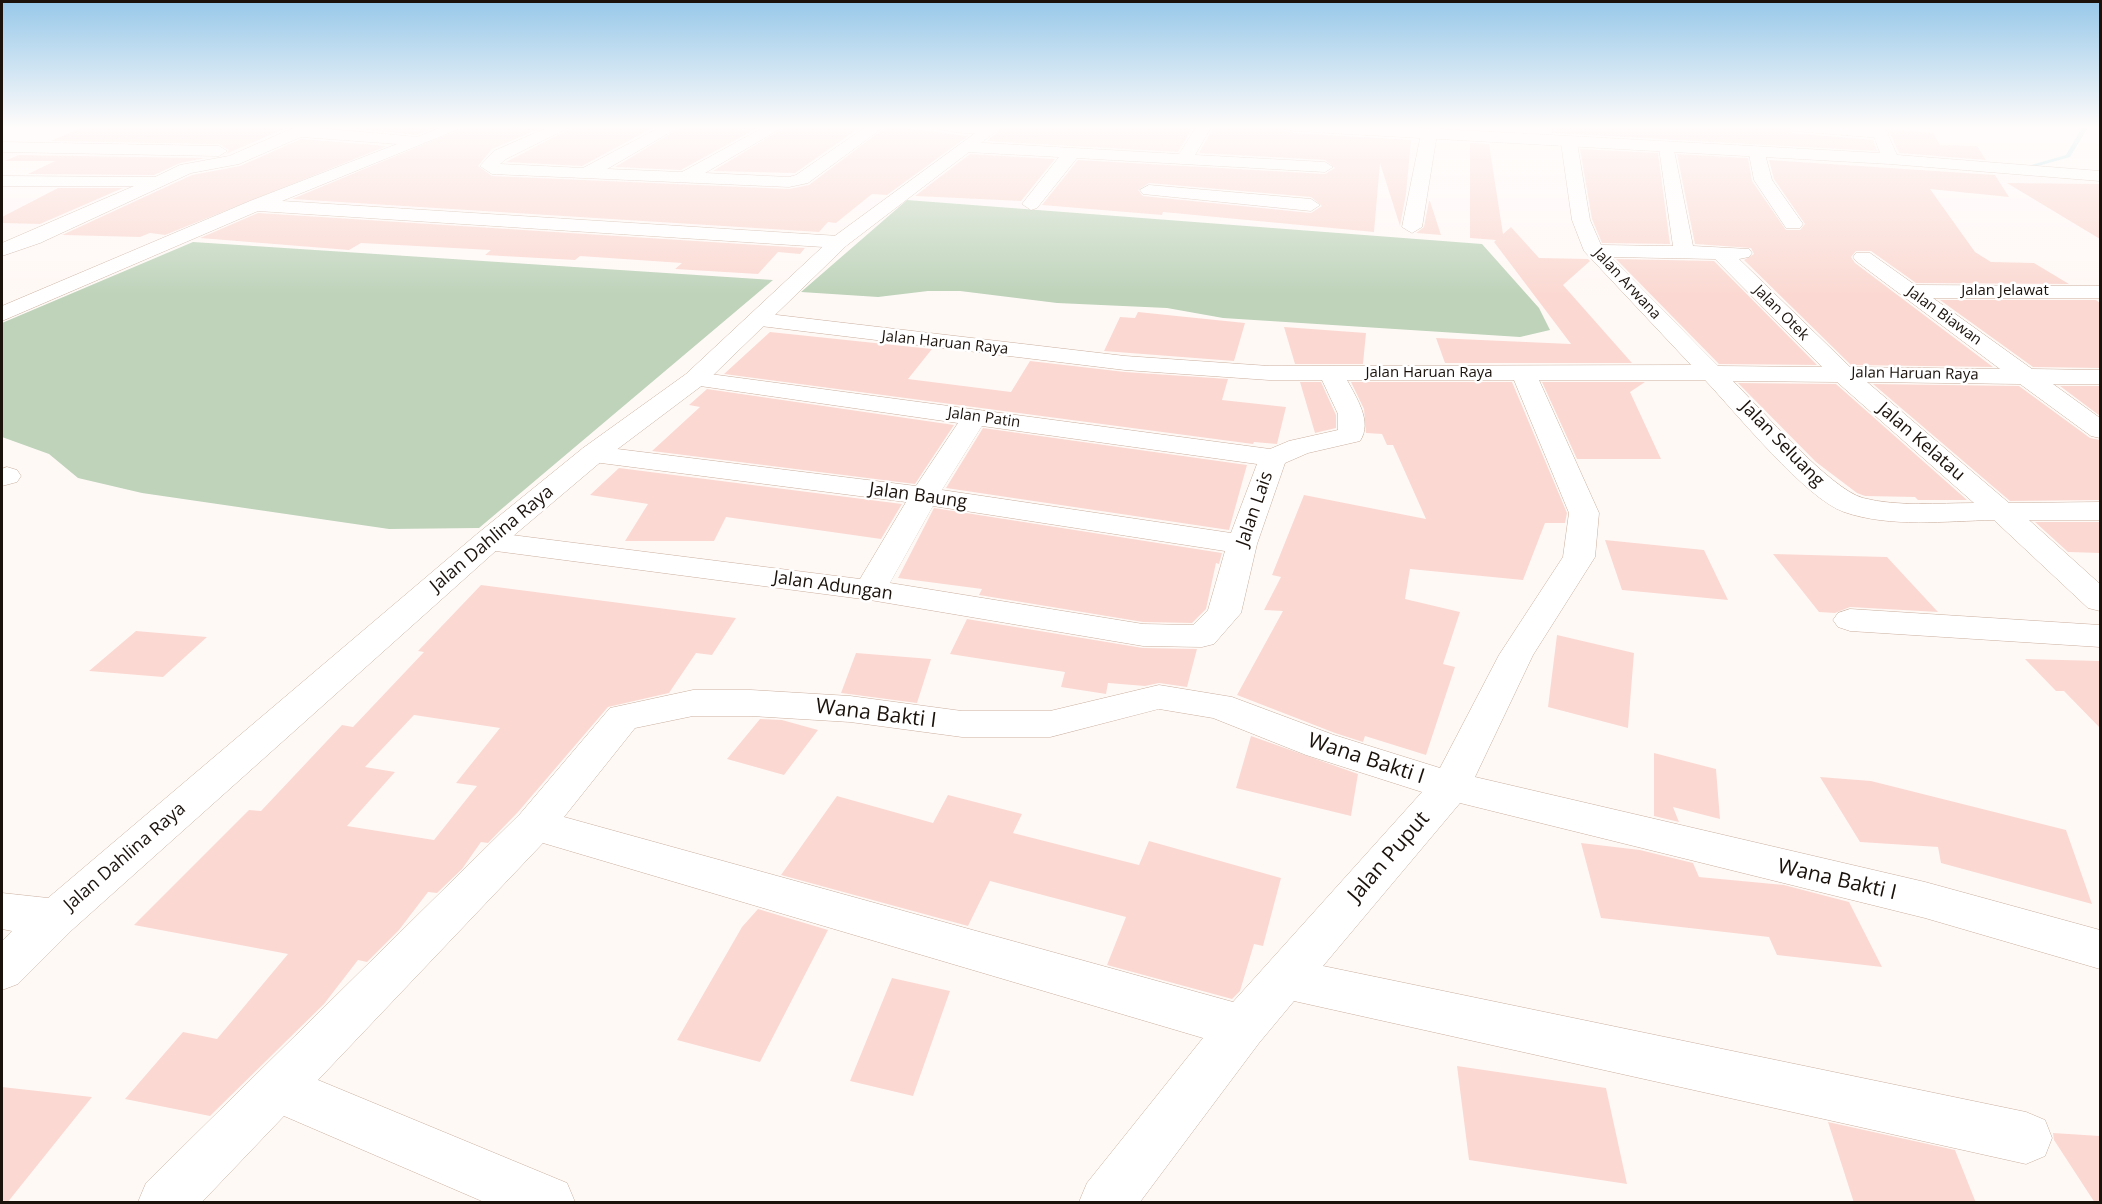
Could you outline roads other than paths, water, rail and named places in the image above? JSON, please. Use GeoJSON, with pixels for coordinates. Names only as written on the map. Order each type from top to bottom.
{"type":"FeatureCollection","features":[{"type":"Feature","properties":{"kind":"street"},"geometry":{"type":"LineString","coordinates":[[51,182],[84,216]]}},
{"type":"Feature","properties":{"kind":"street"},"geometry":{"type":"LineString","coordinates":[[2,250],[33,239],[158,182]]}},
{"type":"Feature","properties":{"kind":"street"},"geometry":{"type":"LineString","coordinates":[[2,314],[256,205],[316,182]]}},
{"type":"Feature","properties":{"kind":"street"},"geometry":{"type":"LineString","coordinates":[[760,182],[780,182]]}},
{"type":"Feature","properties":{"kind":"street","name":"Jalan Dahlina Raya"},"geometry":{"type":"LineString","coordinates":[[2,969],[56,917],[488,541],[593,454],[695,379],[760,321],[839,242],[920,182]]}},
{"type":"Feature","properties":{"kind":"street"},"geometry":{"type":"LineString","coordinates":[[1031,204],[1046,182]]}},
{"type":"Feature","properties":{"kind":"street"},"geometry":{"type":"LineString","coordinates":[[1158,182],[1147,196],[1311,205]]}},
{"type":"Feature","properties":{"kind":"street"},"geometry":{"type":"LineString","coordinates":[[1412,227],[1420,182]]}},
{"type":"Feature","properties":{"kind":"street","name":"Jalan Arwana"},"geometry":{"type":"LineString","coordinates":[[1575,182],[1581,220],[1594,251],[1713,372]]}},
{"type":"Feature","properties":{"kind":"street"},"geometry":{"type":"LineString","coordinates":[[1673,182],[1684,252]]}},
{"type":"Feature","properties":{"kind":"street"},"geometry":{"type":"LineString","coordinates":[[1764,182],[1793,224]]}},
{"type":"Feature","properties":{"kind":"street"},"geometry":{"type":"LineString","coordinates":[[256,205],[839,242]]}},
{"type":"Feature","properties":{"kind":"street"},"geometry":{"type":"LineString","coordinates":[[1594,251],[1744,253]]}},
{"type":"Feature","properties":{"kind":"street","name":"Jalan Otek"},"geometry":{"type":"LineString","coordinates":[[1720,252],[1842,373]]}},
{"type":"Feature","properties":{"kind":"street","name":"Jalan Biawan"},"geometry":{"type":"LineString","coordinates":[[1863,257],[2100,430]]}},
{"type":"Feature","properties":{"kind":"street","name":"Jalan Jelawat"},"geometry":{"type":"LineString","coordinates":[[1909,291],[2100,292]]}},
{"type":"Feature","properties":{"kind":"street","name":"Jalan Haruan Raya"},"geometry":{"type":"LineString","coordinates":[[760,321],[1125,363],[1269,373],[1713,372],[2100,377]]}},
{"type":"Feature","properties":{"kind":"street","name":"Jalan Seluang"},"geometry":{"type":"LineString","coordinates":[[1713,372],[1819,484],[1844,501],[1881,510],[1915,513],[2000,510],[2100,511]]}},
{"type":"Feature","properties":{"kind":"street","name":"Jalan Lais"},"geometry":{"type":"LineString","coordinates":[[1178,637],[1202,636],[1224,613],[1242,544],[1273,458],[1299,447],[1351,435],[1351,414],[1331,373]]}},
{"type":"Feature","properties":{"kind":"street","name":"Jalan Puput"},"geometry":{"type":"LineString","coordinates":[[1106,1203],[1242,1027],[1451,786],[1516,655],[1579,557],[1584,513],[1524,373]]}},
{"type":"Feature","properties":{"kind":"street","name":"Jalan Kelatau"},"geometry":{"type":"LineString","coordinates":[[1842,373],[2000,510],[2100,601]]}},
{"type":"Feature","properties":{"kind":"street","name":"Jalan Patin"},"geometry":{"type":"LineString","coordinates":[[695,379],[1273,458]]}},
{"type":"Feature","properties":{"kind":"street"},"geometry":{"type":"LineString","coordinates":[[870,590],[924,496],[975,417]]}},
{"type":"Feature","properties":{"kind":"street","name":"Jalan Baung"},"geometry":{"type":"LineString","coordinates":[[593,454],[924,496],[1242,544]]}},
{"type":"Feature","properties":{"kind":"street","name":"Jalan Adungan"},"geometry":{"type":"LineString","coordinates":[[488,541],[870,590],[1143,635],[1178,637]]}},
{"type":"Feature","properties":{"kind":"street"},"geometry":{"type":"LineString","coordinates":[[1850,620],[2100,636]]}},
{"type":"Feature","properties":{"kind":"street","name":"Wana Bakti I"},"geometry":{"type":"LineString","coordinates":[[535,825],[623,717],[668,710],[693,703],[752,703],[850,709],[962,724],[1050,724],[1159,697],[1219,706],[1320,745],[1451,786],[1925,900],[2100,950]]}},
{"type":"Feature","properties":{"kind":"street"},"geometry":{"type":"LineString","coordinates":[[165,1203],[535,825],[1242,1027]]}},
{"type":"Feature","properties":{"kind":"street"},"geometry":{"type":"LineString","coordinates":[[2,911],[56,917]]}},
{"type":"Feature","properties":{"kind":"street"},"geometry":{"type":"LineString","coordinates":[[1284,978],[2026,1138]]}},
{"type":"Feature","properties":{"kind":"street"},"geometry":{"type":"LineString","coordinates":[[279,1089],[548,1203]]}}]}
